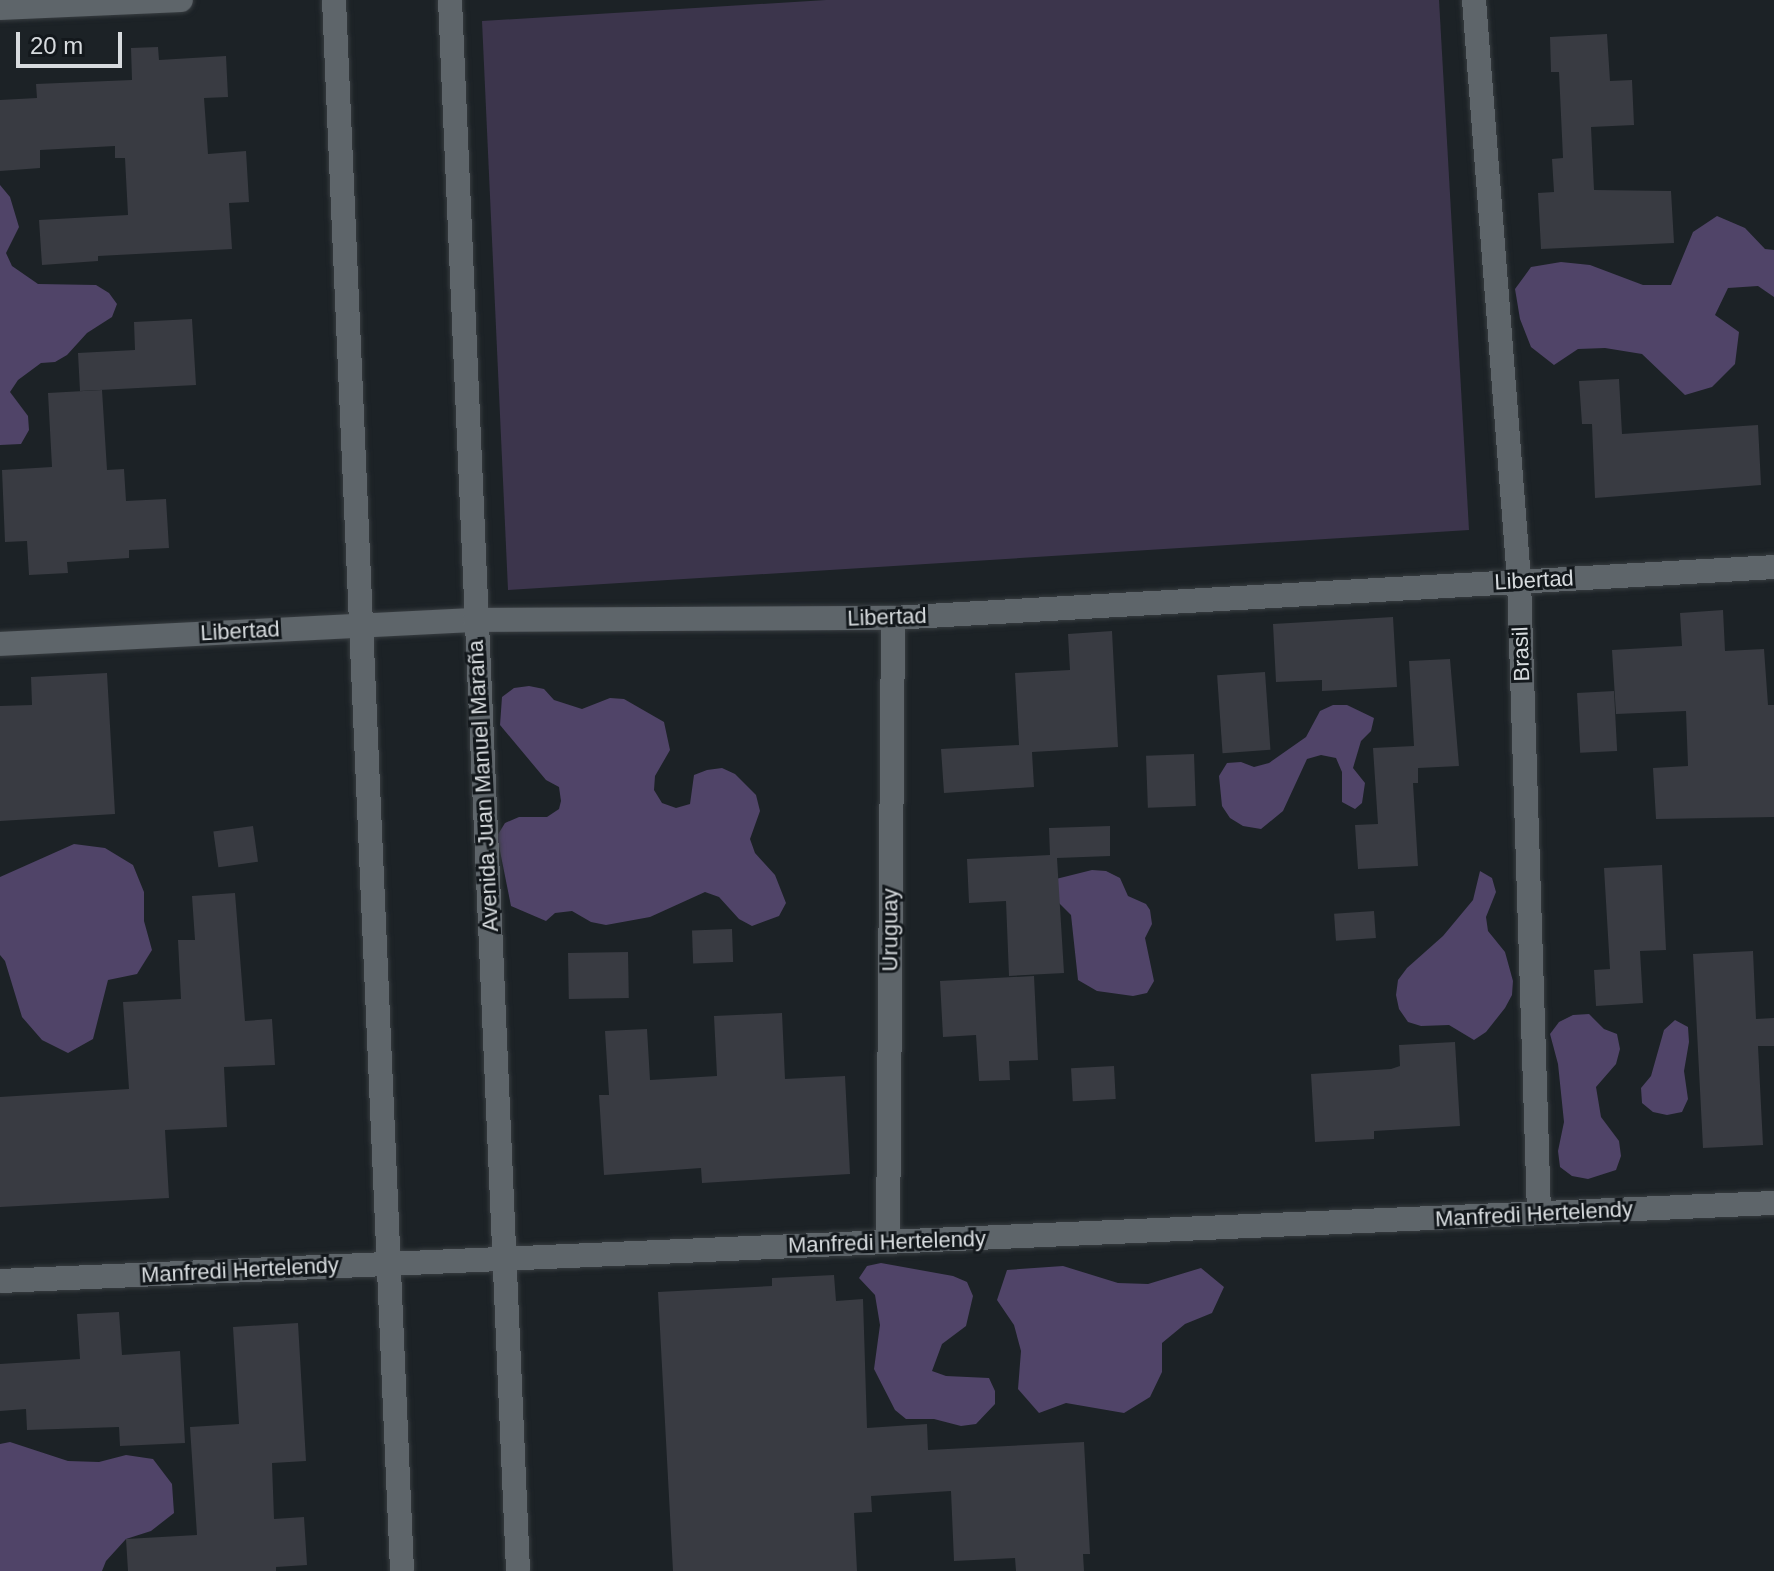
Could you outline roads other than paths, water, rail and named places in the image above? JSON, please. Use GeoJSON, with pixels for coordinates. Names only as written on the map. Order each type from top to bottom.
{"type":"FeatureCollection","features":[{"type":"Feature","properties":{"kind":"street"},"geometry":{"type":"LineString","coordinates":[[0,8],[181,0]]}},
{"type":"Feature","properties":{"kind":"street"},"geometry":{"type":"LineString","coordinates":[[334,0],[402,1571]]}},
{"type":"Feature","properties":{"kind":"street","name":"Avenida Juan Manuel Maraña"},"geometry":{"type":"LineString","coordinates":[[450,0],[518,1571]]}},
{"type":"Feature","properties":{"kind":"street","name":"Brasil"},"geometry":{"type":"LineString","coordinates":[[1474,0],[1519,580],[1539,1213]]}},
{"type":"Feature","properties":{"kind":"street","name":"Libertad"},"geometry":{"type":"LineString","coordinates":[[0,644],[475,620],[893,618],[1774,567]]}},
{"type":"Feature","properties":{"kind":"street","name":"Uruguay"},"geometry":{"type":"LineString","coordinates":[[888,1242],[893,618]]}},
{"type":"Feature","properties":{"kind":"street","name":"Manfredi Hertelendy"},"geometry":{"type":"LineString","coordinates":[[0,1281],[1774,1203]]}}]}
